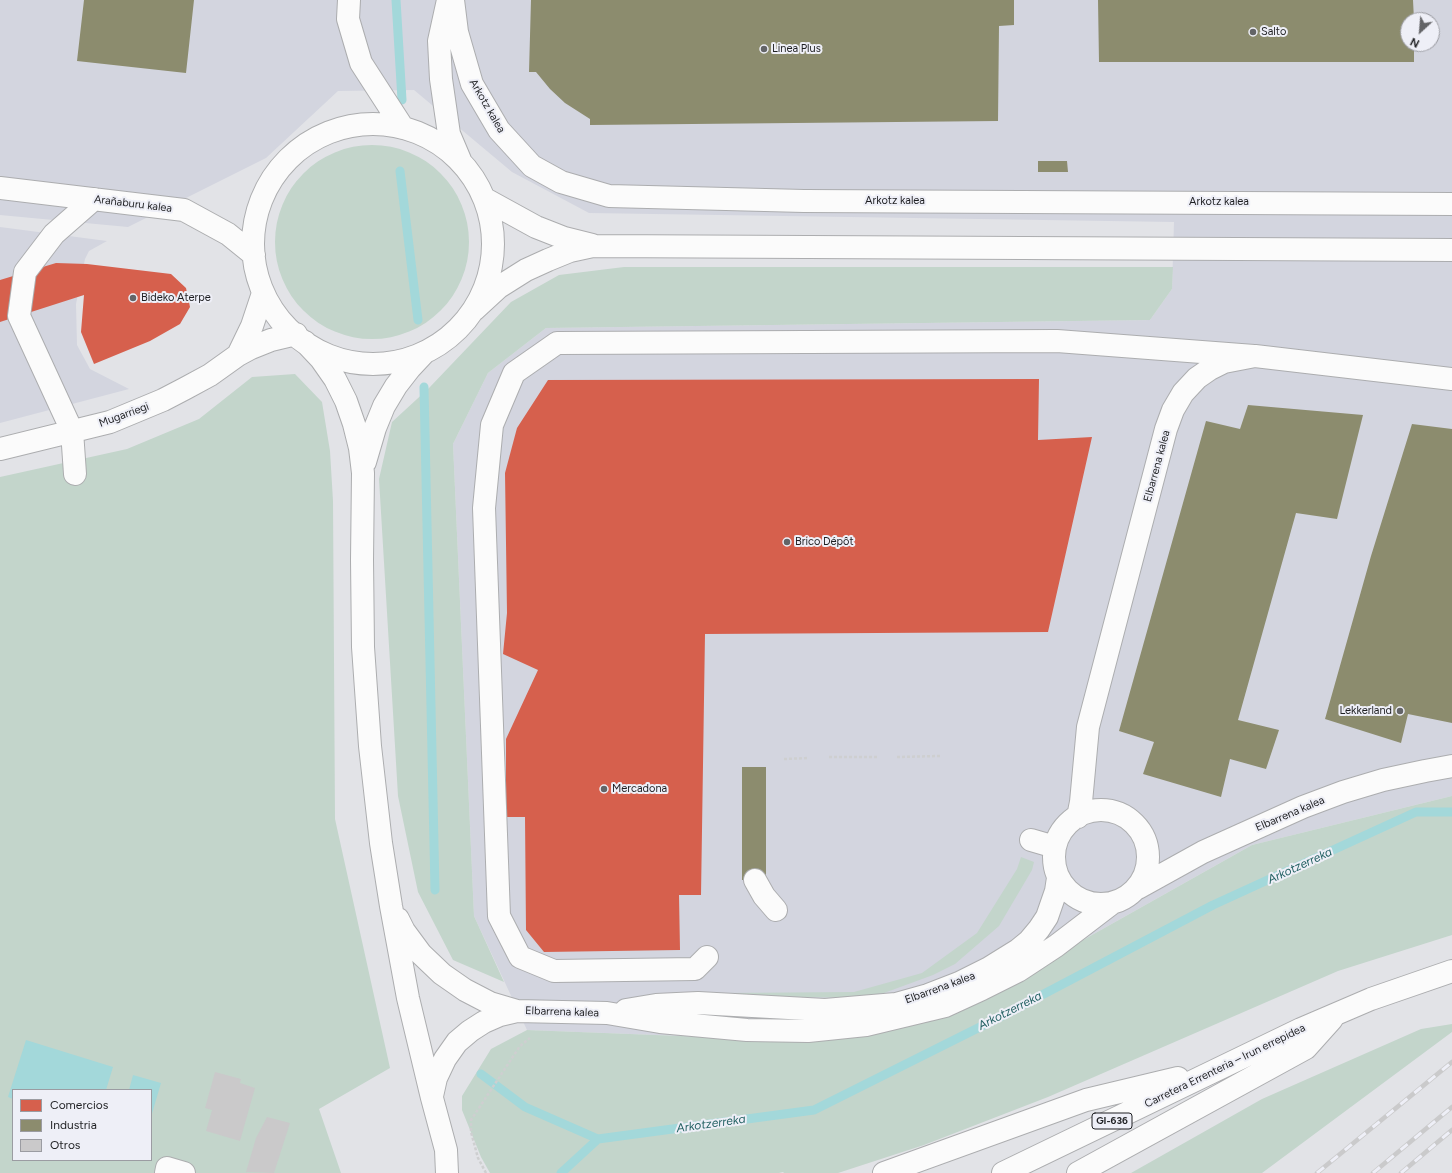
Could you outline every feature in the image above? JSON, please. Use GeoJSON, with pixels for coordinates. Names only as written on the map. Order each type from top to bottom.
{"type":"FeatureCollection","features":[{"type":"Feature","properties":{"kind":"street"},"geometry":{"type":"LineString","coordinates":[[348,0],[348,19],[361,63],[403,128]]}},
{"type":"Feature","properties":{"kind":"street"},"geometry":{"type":"LineString","coordinates":[[448,0],[439,41],[441,79],[449,134],[462,163]]}},
{"type":"Feature","properties":{"kind":"street","name":"Arkotz kalea"},"geometry":{"type":"LineString","coordinates":[[453,0],[457,32],[472,84],[498,130],[532,166],[560,182],[609,196],[804,201],[1452,204]]}},
{"type":"Feature","properties":{"kind":"street"},"geometry":{"type":"LineString","coordinates":[[447,1173],[446,1150],[408,998],[381,843],[371,753],[363,646],[363,473],[360,448],[346,401],[335,379],[321,359],[285,325],[273,310],[263,293],[257,274],[254,255],[254,232],[258,210],[267,188],[279,169],[295,153],[314,140],[335,130],[357,125],[380,124],[403,128],[425,136],[445,148],[462,163],[475,180],[485,199],[493,237],[490,275],[474,310]]}},
{"type":"Feature","properties":{"kind":"street","name":"Arañaburu kalea"},"geometry":{"type":"LineString","coordinates":[[0,188],[184,210],[228,234],[254,255]]}},
{"type":"Feature","properties":{"kind":"street"},"geometry":{"type":"LineString","coordinates":[[75,474],[72,431],[19,316],[25,272],[54,234],[94,199]]}},
{"type":"Feature","properties":{"kind":"street"},"geometry":{"type":"LineString","coordinates":[[485,199],[536,227],[564,238],[593,246]]}},
{"type":"Feature","properties":{"kind":"street"},"geometry":{"type":"LineString","coordinates":[[300,338],[327,355],[351,362],[376,364],[401,361],[425,352],[449,337],[460,327],[474,310],[499,287],[526,270],[570,251],[593,246],[1452,250]]}},
{"type":"Feature","properties":{"kind":"street","name":"Mugarriegi"},"geometry":{"type":"LineString","coordinates":[[238,354],[252,326],[263,293]]}},
{"type":"Feature","properties":{"kind":"street","name":"Mugarriegi"},"geometry":{"type":"LineString","coordinates":[[0,449],[110,422],[163,400],[210,375],[238,354],[265,342],[300,338]]}},
{"type":"Feature","properties":{"kind":"street"},"geometry":{"type":"LineString","coordinates":[[698,1003],[701,963],[554,971],[520,956],[499,916],[484,508],[492,425],[514,373],[557,343],[1057,341],[1254,356]]}},
{"type":"Feature","properties":{"kind":"street"},"geometry":{"type":"LineString","coordinates":[[363,473],[368,450],[384,406],[396,386],[425,352]]}},
{"type":"Feature","properties":{"kind":"street","name":"Elbarrena kalea"},"geometry":{"type":"LineString","coordinates":[[1078,817],[1081,802],[1088,727],[1166,429],[1173,410],[1183,393],[1197,378],[1210,369],[1224,362],[1254,356],[1452,378]]}},
{"type":"Feature","properties":{"kind":"street","name":"Elbarrena kalea"},"geometry":{"type":"LineString","coordinates":[[432,1098],[439,1071],[445,1059],[458,1042],[470,1031],[484,1022],[500,1015],[517,1011],[607,1013],[660,1022],[747,1030],[808,1031],[866,1025],[945,1006],[1018,971],[1056,946],[1111,904],[1126,898],[1138,888],[1203,852],[1303,807],[1343,792],[1383,780],[1452,766]]}},
{"type":"Feature","properties":{"kind":"street","name":"Elbarrena kalea"},"geometry":{"type":"LineString","coordinates":[[1111,904],[1095,904],[1080,900],[1067,890],[1058,878],[1054,863],[1055,847],[1061,833],[1071,821],[1084,813],[1099,810],[1114,812],[1128,819],[1139,830],[1146,843],[1148,859],[1145,874],[1138,888]]}},
{"type":"Feature","properties":{"kind":"street"},"geometry":{"type":"LineString","coordinates":[[1031,840],[1055,847]]}},
{"type":"Feature","properties":{"kind":"street","name":"Elbarrena kalea"},"geometry":{"type":"LineString","coordinates":[[607,1013],[656,1005],[698,1003],[825,1010],[896,1004],[928,995],[960,983],[989,968],[1018,950],[1029,941],[1047,917],[1056,891],[1058,878]]}},
{"type":"Feature","properties":{"kind":"street"},"geometry":{"type":"LineString","coordinates":[[754,880],[764,896],[776,910]]}},
{"type":"Feature","properties":{"kind":"street","name":"Elbarrena kalea"},"geometry":{"type":"LineString","coordinates":[[391,906],[404,931],[413,943],[442,974],[465,990],[490,1003],[517,1011]]}},
{"type":"Feature","properties":{"kind":"street","name":"Carretera Errenteria – Irun errepidea"},"geometry":{"type":"LineString","coordinates":[[1003,1173],[1301,1029],[1378,997],[1452,971]]}},
{"type":"Feature","properties":{"kind":"street","name":"Elbarrena kalea"},"geometry":{"type":"LineString","coordinates":[[698,1003],[736,1015],[787,1022],[808,1031]]}},
{"type":"Feature","properties":{"kind":"street"},"geometry":{"type":"LineString","coordinates":[[1078,1173],[1306,1048],[1336,1014]]}},
{"type":"Feature","properties":{"kind":"street"},"geometry":{"type":"LineString","coordinates":[[884,1173],[1086,1100],[1220,1068]]}},
{"type":"Feature","properties":{"kind":"street"},"geometry":{"type":"LineString","coordinates":[[446,1150],[459,1173]]}},
{"type":"Feature","properties":{"kind":"street"},"geometry":{"type":"LineString","coordinates":[[166,1173],[167,1168],[184,1173]]}},
{"type":"Feature","properties":{"kind":"path"},"geometry":{"type":"LineString","coordinates":[[897,757],[940,756]]}},
{"type":"Feature","properties":{"kind":"path"},"geometry":{"type":"LineString","coordinates":[[829,757],[877,757]]}},
{"type":"Feature","properties":{"kind":"path"},"geometry":{"type":"LineString","coordinates":[[784,759],[809,758]]}},
{"type":"Feature","properties":{"kind":"path"},"geometry":{"type":"LineString","coordinates":[[486,1173],[478,1158],[471,1132],[471,1120],[520,1046]]}},
{"type":"Feature","properties":{"kind":"shaded area"},"geometry":{"type":"Polygon","coordinates":[[[0,0],[1452,0],[1452,796],[1252,845],[964,1007],[733,1038],[527,1030],[474,916],[453,444],[488,373],[546,328],[1150,320],[1172,289],[1174,222],[589,213],[512,172],[414,90],[338,91],[266,158],[128,227],[0,215],[0,0]]]}},
{"type":"Feature","properties":{"kind":"shaded area"},"geometry":{"type":"Polygon","coordinates":[[[0,227],[107,241],[89,251],[85,259],[76,304],[77,345],[90,369],[129,389],[0,423],[0,227]]]}},
{"type":"Feature","properties":{"kind":"green space"},"geometry":{"type":"Polygon","coordinates":[[[382,145],[391,146],[418,156],[441,173],[453,188],[462,205],[468,223],[468,261],[462,279],[453,296],[441,311],[426,323],[409,332],[391,338],[362,339],[353,338],[326,328],[310,317],[297,304],[286,288],[276,261],[275,232],[276,223],[286,196],[297,180],[310,167],[326,156],[353,146],[382,145]]]}},
{"type":"Feature","properties":{"kind":"green space"},"geometry":{"type":"Polygon","coordinates":[[[624,267],[1173,267],[1172,289],[1150,320],[546,328],[488,373],[453,444],[474,916],[504,982],[453,960],[418,892],[398,796],[379,479],[392,422],[429,388],[511,302],[559,275],[624,267]]]}},
{"type":"Feature","properties":{"kind":"green space"},"geometry":{"type":"Polygon","coordinates":[[[295,374],[322,402],[330,451],[333,501],[335,819],[390,1068],[319,1109],[341,1173],[0,1173],[0,477],[127,449],[199,419],[252,377],[295,374]]]}},
{"type":"Feature","properties":{"kind":"green space"},"geometry":{"type":"Polygon","coordinates":[[[1452,796],[1452,935],[1338,971],[1048,1097],[924,1145],[838,1173],[490,1173],[481,1157],[462,1110],[462,1096],[491,1049],[527,1030],[733,1038],[964,1007],[1252,845],[1452,796]]]}},
{"type":"Feature","properties":{"kind":"green space"},"geometry":{"type":"Polygon","coordinates":[[[1021,857],[1034,862],[1032,870],[999,926],[955,964],[933,975],[884,993],[852,998],[761,996],[721,993],[854,992],[922,973],[977,933],[1017,869],[1021,857]]]}},
{"type":"Feature","properties":{"kind":"green space"},"geometry":{"type":"Polygon","coordinates":[[[1452,1024],[1452,1032],[1262,1173],[1131,1173],[1262,1099],[1421,1029],[1452,1024]]]}},
{"type":"Feature","properties":{"kind":"water"},"geometry":{"type":"Polygon","coordinates":[[[26,1040],[113,1067],[106,1089],[12,1089],[12,1099],[8,1097],[26,1040]]]}},
{"type":"Feature","properties":{"kind":"water"},"geometry":{"type":"Polygon","coordinates":[[[133,1075],[161,1083],[152,1114],[152,1089],[129,1089],[133,1075]]]}},
{"type":"Feature","properties":{"kind":"building: Comercios"},"geometry":{"type":"Polygon","coordinates":[[[56,263],[87,264],[171,274],[186,288],[190,307],[180,324],[150,341],[94,364],[81,332],[84,295],[0,322],[0,280],[56,263]]]}},
{"type":"Feature","properties":{"kind":"building: Comercios","name":"Brico Dépôt"},"geometry":{"type":"Polygon","coordinates":[[[1039,379],[1038,440],[1092,437],[1048,632],[705,634],[701,895],[679,895],[680,950],[544,952],[526,930],[525,817],[506,817],[506,739],[538,670],[503,654],[507,613],[505,473],[517,428],[548,380],[1039,379]]]}},
{"type":"Feature","properties":{"kind":"building: Industria"},"geometry":{"type":"Polygon","coordinates":[[[84,0],[194,0],[186,73],[77,61],[84,0]]]}},
{"type":"Feature","properties":{"kind":"building: Industria","name":"Linea Plus"},"geometry":{"type":"Polygon","coordinates":[[[531,0],[1014,0],[1014,25],[999,26],[998,121],[590,125],[590,119],[565,103],[550,89],[536,72],[529,72],[531,0]]]}},
{"type":"Feature","properties":{"kind":"building: Industria","name":"Salto"},"geometry":{"type":"Polygon","coordinates":[[[1098,0],[1413,0],[1414,12],[1400,12],[1400,52],[1414,52],[1414,62],[1099,62],[1098,0]]]}},
{"type":"Feature","properties":{"kind":"building: Industria"},"geometry":{"type":"Polygon","coordinates":[[[1038,161],[1067,161],[1068,172],[1038,172],[1038,161]]]}},
{"type":"Feature","properties":{"kind":"building: Industria"},"geometry":{"type":"Polygon","coordinates":[[[1248,405],[1363,415],[1337,519],[1296,513],[1238,720],[1279,730],[1266,769],[1230,759],[1221,797],[1143,774],[1154,742],[1119,731],[1206,421],[1240,429],[1248,405]]]}},
{"type":"Feature","properties":{"kind":"building: Industria"},"geometry":{"type":"Polygon","coordinates":[[[1412,424],[1452,429],[1452,723],[1408,714],[1401,743],[1325,719],[1371,556],[1412,424]]]}},
{"type":"Feature","properties":{"kind":"building: Industria"},"geometry":{"type":"Polygon","coordinates":[[[742,767],[766,767],[766,880],[742,880],[742,767]]]}},
{"type":"Feature","properties":{"kind":"building: Otros"},"geometry":{"type":"Polygon","coordinates":[[[215,1072],[241,1079],[240,1083],[255,1088],[240,1141],[206,1131],[212,1110],[205,1108],[215,1072]]]}},
{"type":"Feature","properties":{"kind":"building: Otros"},"geometry":{"type":"Polygon","coordinates":[[[267,1117],[290,1123],[274,1173],[246,1172],[256,1138],[267,1117]]]}},
{"type":"Feature","properties":{"kind":"waterway"},"geometry":{"type":"LineString","coordinates":[[396,0],[402,100]]}},
{"type":"Feature","properties":{"kind":"waterway"},"geometry":{"type":"LineString","coordinates":[[400,171],[418,320]]}},
{"type":"Feature","properties":{"kind":"waterway"},"geometry":{"type":"LineString","coordinates":[[424,387],[435,890]]}},
{"type":"Feature","properties":{"kind":"waterway","name":"Arkotzerreka"},"geometry":{"type":"LineString","coordinates":[[561,1173],[598,1139],[814,1110],[1002,1016],[1213,905],[1416,812],[1452,812]]}},
{"type":"Feature","properties":{"kind":"waterway"},"geometry":{"type":"LineString","coordinates":[[481,1074],[525,1107],[598,1139]]}},
{"type":"Feature","properties":{"kind":"railway"},"geometry":{"type":"LineString","coordinates":[[1317,1173],[1452,1062]]}},
{"type":"Feature","properties":{"kind":"railway"},"geometry":{"type":"LineString","coordinates":[[1373,1173],[1452,1107]]}},
{"type":"Feature","properties":{"kind":"railway"},"geometry":{"type":"LineString","coordinates":[[1401,1173],[1452,1130]]}},
{"type":"Feature","properties":{"kind":"place","name":"Salto"},"geometry":{"type":"Point","coordinates":[1253,32]}},
{"type":"Feature","properties":{"kind":"place","name":"Linea Plus"},"geometry":{"type":"Point","coordinates":[764,49]}},
{"type":"Feature","properties":{"kind":"place","name":"Bideko Aterpe"},"geometry":{"type":"Point","coordinates":[133,298]}},
{"type":"Feature","properties":{"kind":"place","name":"Brico Dépôt"},"geometry":{"type":"Point","coordinates":[787,542]}},
{"type":"Feature","properties":{"kind":"place","name":"Lekkerland"},"geometry":{"type":"Point","coordinates":[1400,711]}},
{"type":"Feature","properties":{"kind":"place","name":"Mercadona"},"geometry":{"type":"Point","coordinates":[604,789]}}]}
